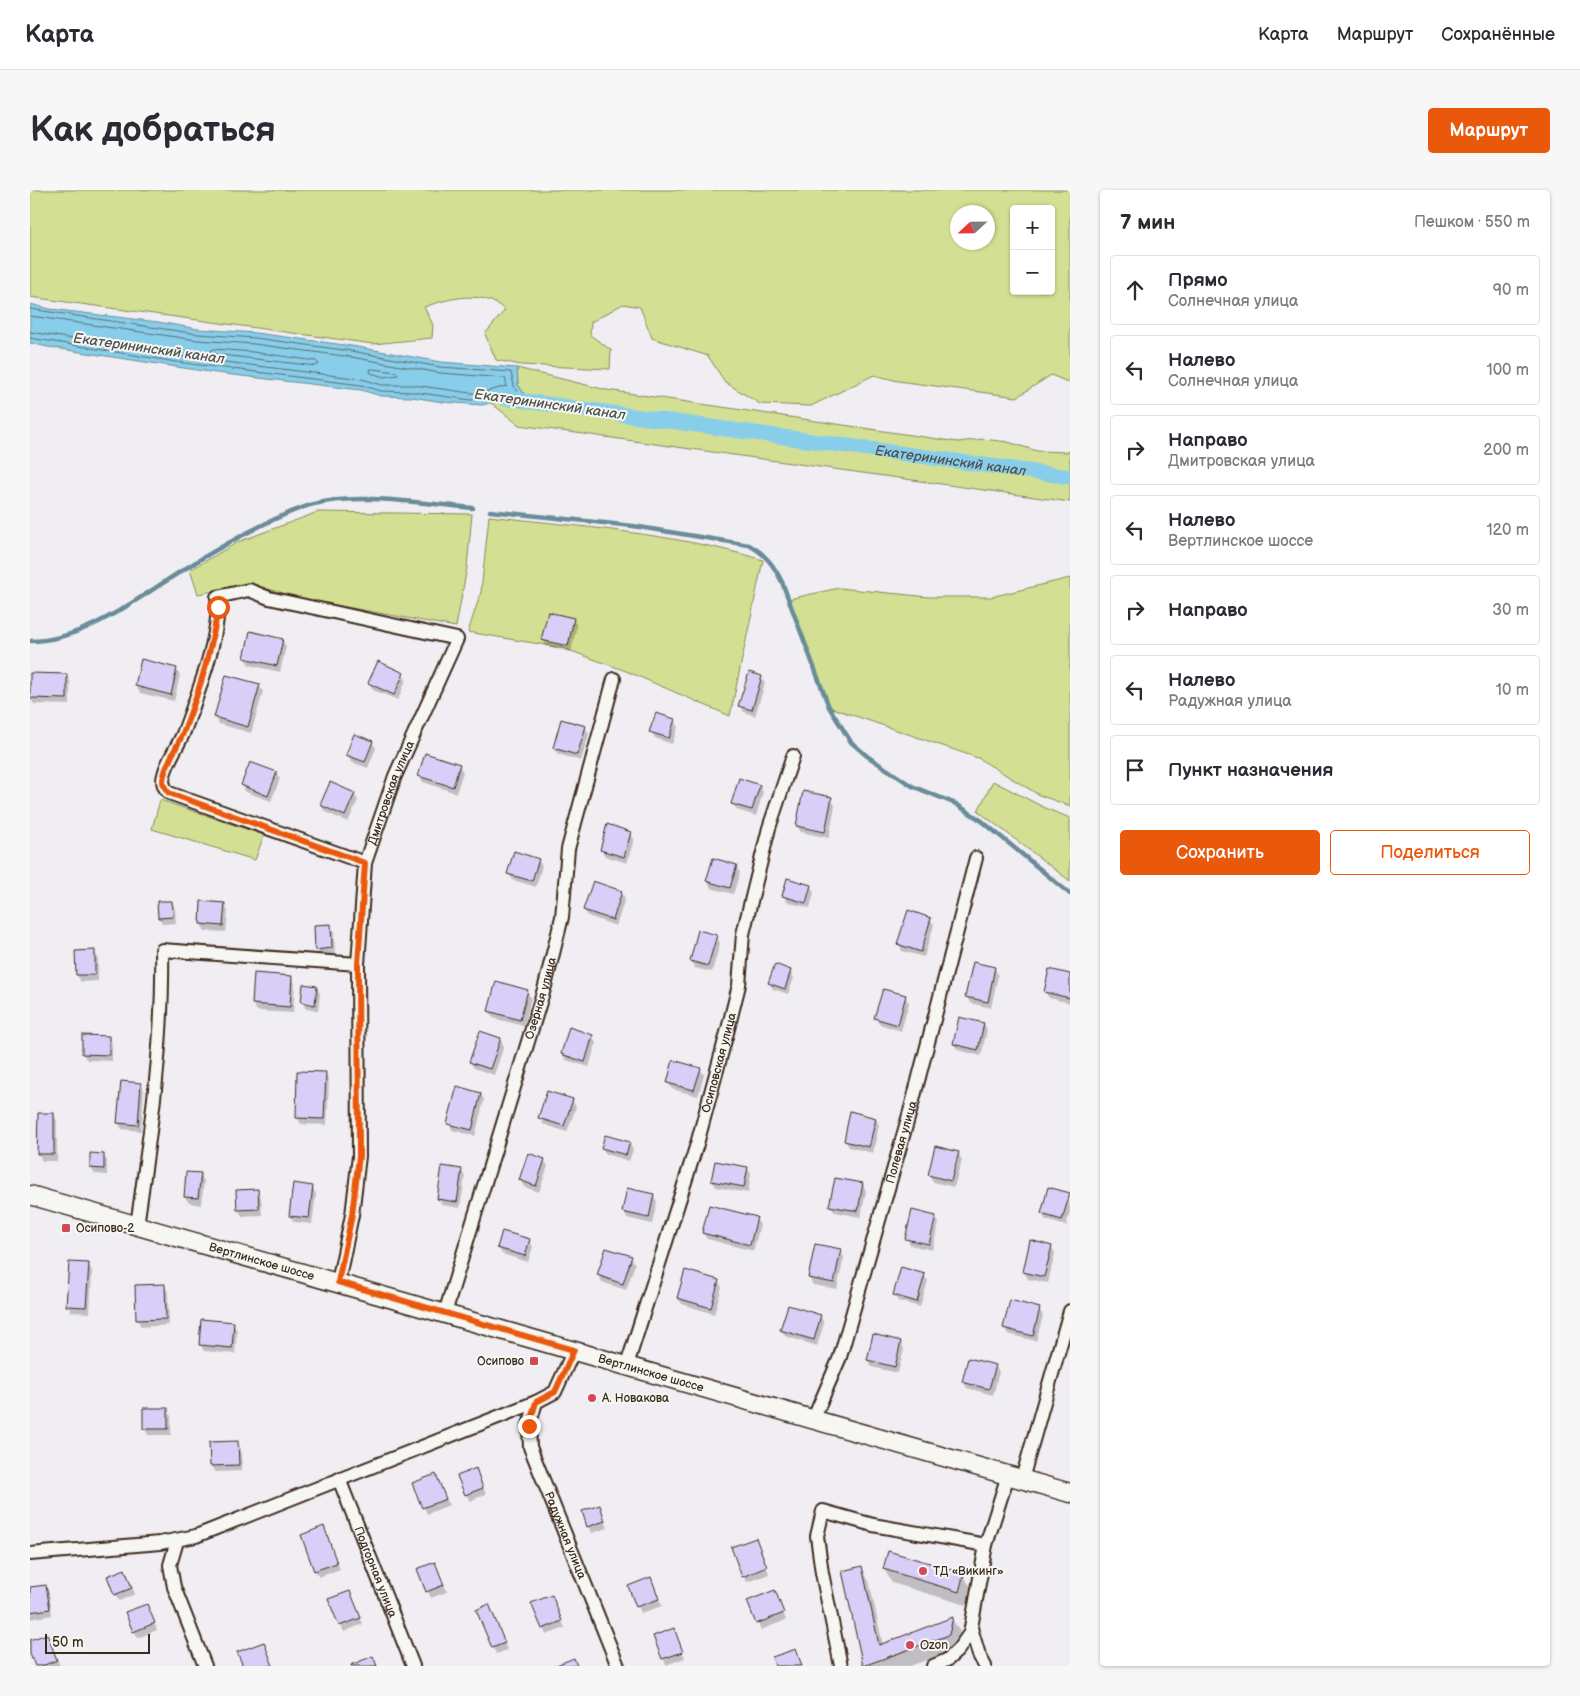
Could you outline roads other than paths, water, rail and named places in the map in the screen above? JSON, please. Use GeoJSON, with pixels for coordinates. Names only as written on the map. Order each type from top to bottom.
{"type":"FeatureCollection","features":[{"type":"Feature","properties":{"kind":"main road","name":"Вертлинское шоссе"},"geometry":{"type":"LineString","coordinates":[[30,1195],[1070,1493]]}},
{"type":"Feature","properties":{"kind":"street","name":"Дмитровская улица"},"geometry":{"type":"LineString","coordinates":[[338,1282],[352,1215],[359,1156],[358,964],[365,863],[395,776],[457,639],[268,598],[249,590],[217,597],[218,607],[212,646],[183,734],[165,773],[164,789],[169,793],[365,863]]}},
{"type":"Feature","properties":{"kind":"street","name":"Озёрная улица"},"geometry":{"type":"LineString","coordinates":[[445,1313],[545,986],[562,917],[568,849],[578,804],[614,679]]}},
{"type":"Feature","properties":{"kind":"street","name":"Осиповская улица"},"geometry":{"type":"LineString","coordinates":[[627,1365],[697,1144],[739,985],[742,934],[769,828],[793,756]]}},
{"type":"Feature","properties":{"kind":"street","name":"Полевая улица"},"geometry":{"type":"LineString","coordinates":[[813,1420],[840,1357],[911,1108],[976,858]]}},
{"type":"Feature","properties":{"kind":"street"},"geometry":{"type":"LineString","coordinates":[[137,1226],[160,1047],[163,1004],[162,950],[358,964]]}},
{"type":"Feature","properties":{"kind":"street"},"geometry":{"type":"LineString","coordinates":[[933,1666],[947,1660],[958,1650],[971,1628],[986,1545],[1015,1477],[1070,1311]]}},
{"type":"Feature","properties":{"kind":"street"},"geometry":{"type":"LineString","coordinates":[[30,1554],[177,1542],[196,1536],[536,1402],[555,1392],[574,1350]]}},
{"type":"Feature","properties":{"kind":"street","name":"Радужная улица"},"geometry":{"type":"LineString","coordinates":[[536,1402],[529,1426],[530,1447],[618,1666]]}},
{"type":"Feature","properties":{"kind":"street","name":"Подгорная улица"},"geometry":{"type":"LineString","coordinates":[[339,1479],[412,1666]]}},
{"type":"Feature","properties":{"kind":"street"},"geometry":{"type":"LineString","coordinates":[[841,1666],[822,1573],[817,1536],[824,1512],[873,1525],[986,1545]]}},
{"type":"Feature","properties":{"kind":"street"},"geometry":{"type":"LineString","coordinates":[[177,1542],[170,1565],[174,1586],[205,1666]]}},
{"type":"Feature","properties":{"kind":"street"},"geometry":{"type":"LineString","coordinates":[[971,1628],[979,1655],[985,1666]]}},
{"type":"Feature","properties":{"kind":"water"},"geometry":{"type":"Polygon","coordinates":[[[30,304],[50,309],[158,322],[198,329],[256,333],[352,346],[441,362],[517,368],[518,385],[525,395],[524,402],[520,404],[505,399],[482,405],[412,397],[381,396],[361,390],[216,373],[48,347],[30,343],[30,304]]]}},
{"type":"Feature","properties":{"kind":"waterway","name":"Екатерининский канал"},"geometry":{"type":"LineString","coordinates":[[504,398],[1070,477]]}},
{"type":"Feature","properties":{"kind":"waterway"},"geometry":{"type":"LineString","coordinates":[[30,641],[51,639],[91,626],[129,605],[228,543],[275,519],[307,506],[346,499],[367,499],[473,508]]}},
{"type":"Feature","properties":{"kind":"waterway"},"geometry":{"type":"LineString","coordinates":[[490,511],[633,526],[749,545],[760,552],[769,561],[782,582],[829,707],[851,742],[867,756],[912,786],[956,804],[982,821],[1070,894]]}},
{"type":"Feature","properties":{"kind":"place","name":"Осипово-2"},"geometry":{"type":"Point","coordinates":[66,1228]}},
{"type":"Feature","properties":{"kind":"place","name":"Осипово"},"geometry":{"type":"Point","coordinates":[534,1361]}},
{"type":"Feature","properties":{"kind":"place","name":"А. Новакова"},"geometry":{"type":"Point","coordinates":[592,1398]}},
{"type":"Feature","properties":{"kind":"place","name":"ТД «Викинг»"},"geometry":{"type":"Point","coordinates":[923,1571]}},
{"type":"Feature","properties":{"kind":"place","name":"Ozon"},"geometry":{"type":"Point","coordinates":[910,1645]}}]}
